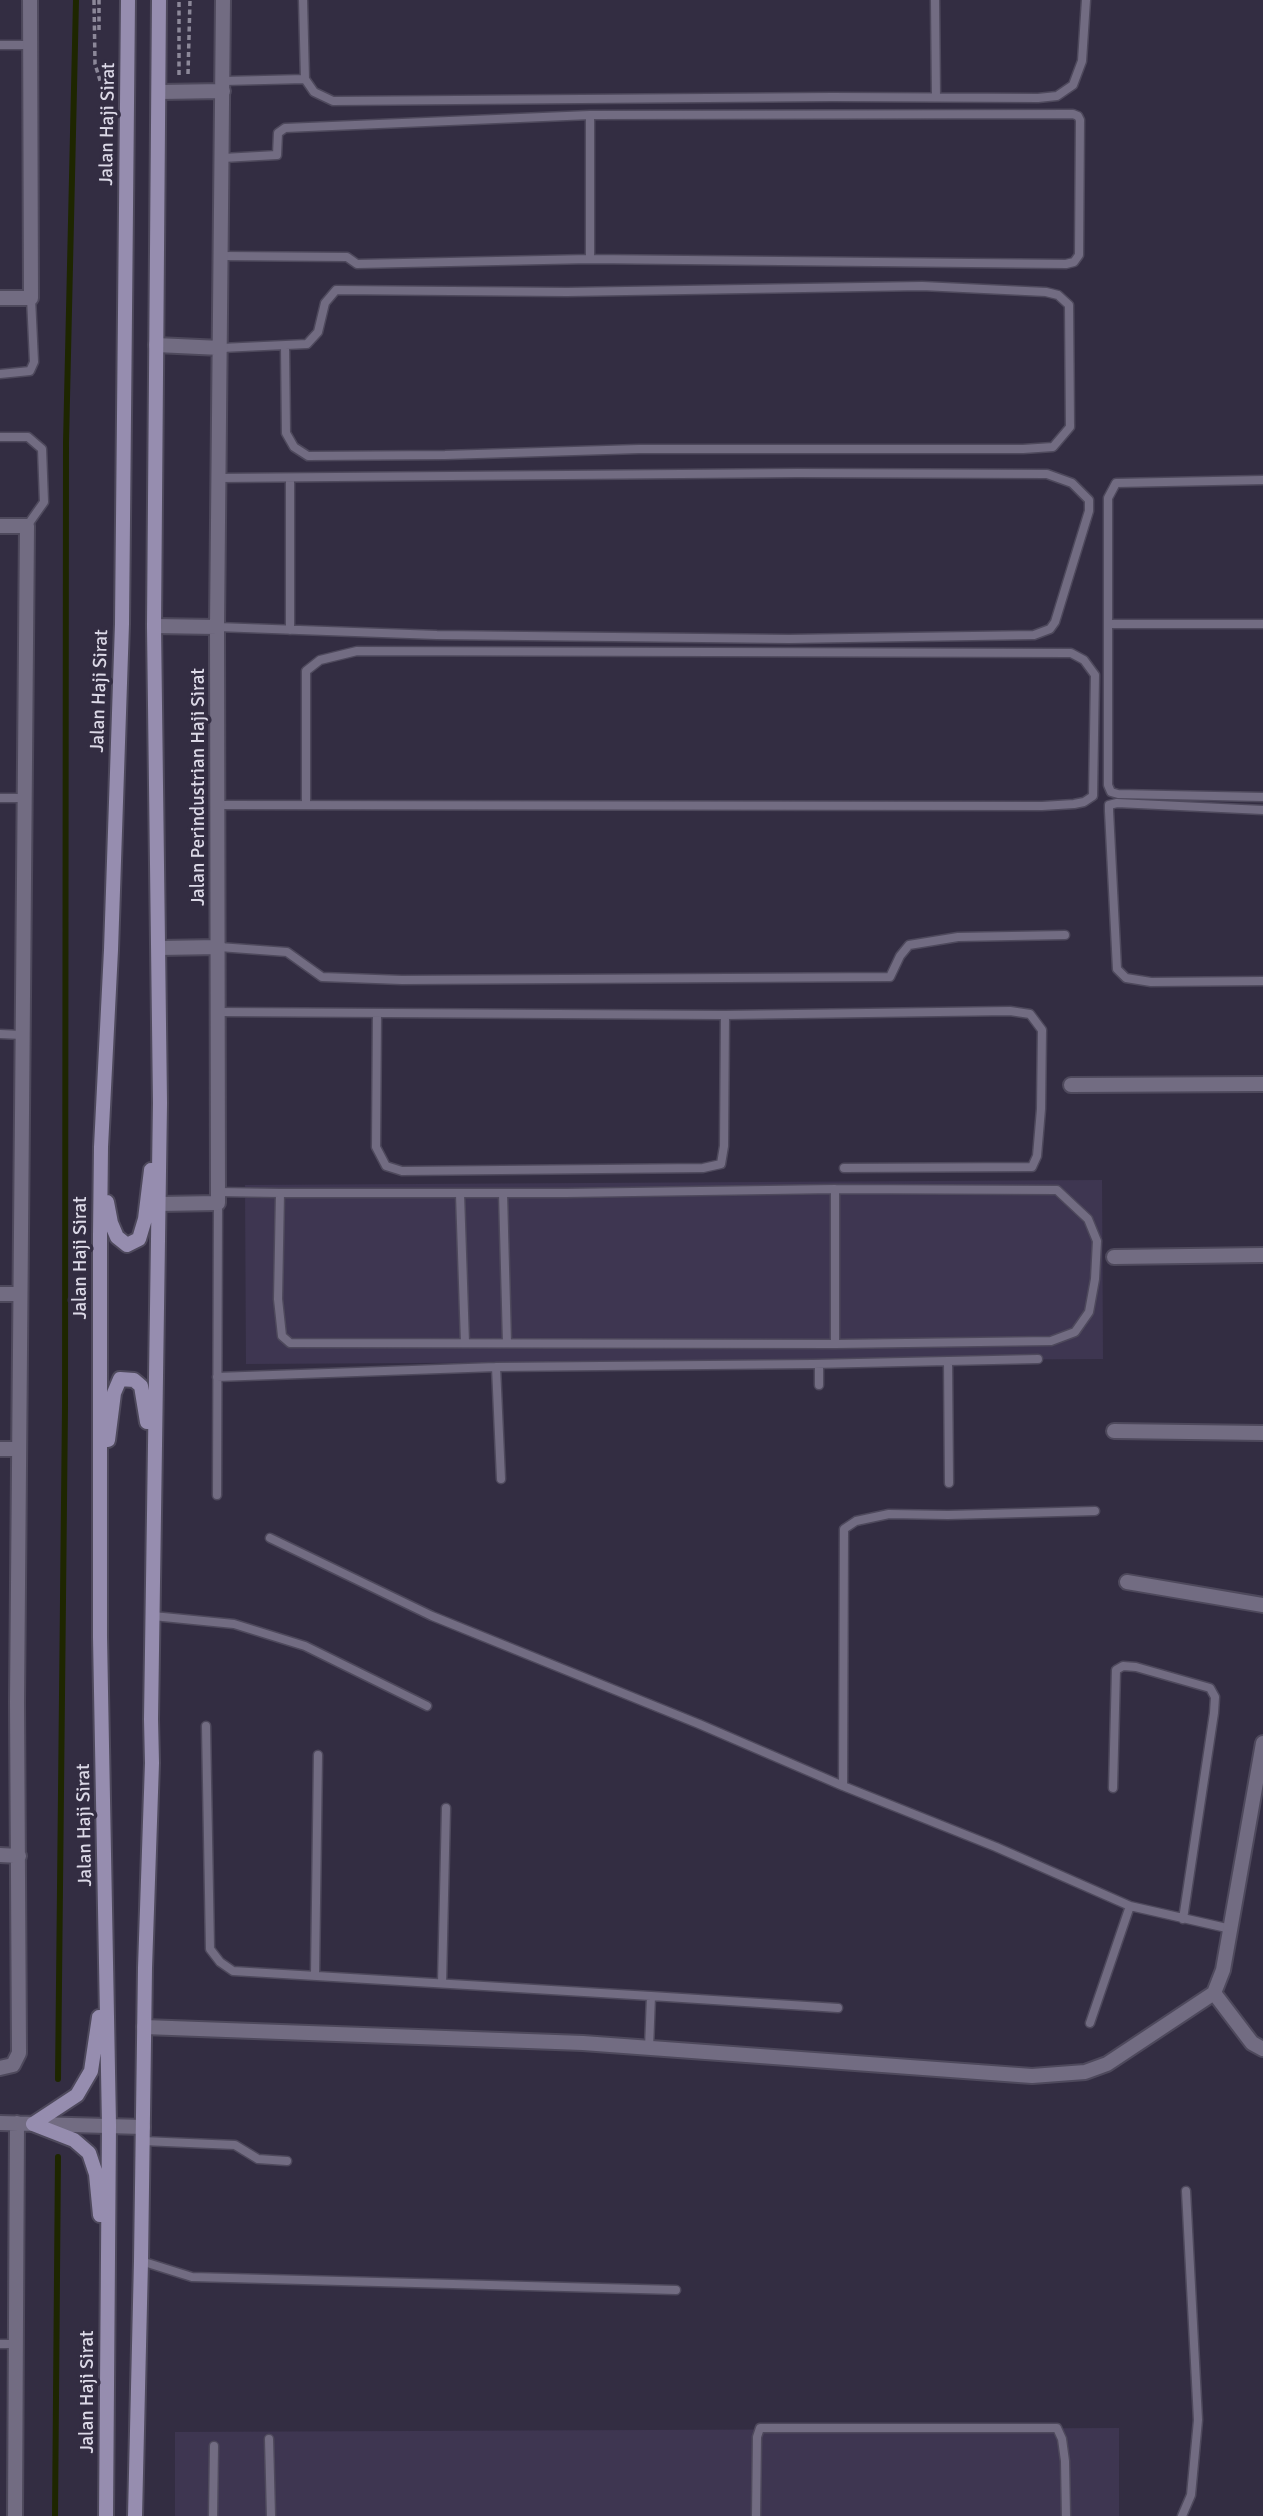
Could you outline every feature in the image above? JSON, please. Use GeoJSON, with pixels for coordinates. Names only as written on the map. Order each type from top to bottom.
{"type":"FeatureCollection","features":[{"type":"Feature","properties":{"kind":"main road","name":"Jalan Haji Sirat"},"geometry":{"type":"LineString","coordinates":[[106,2516],[109,2126],[100,1637],[101,1147],[122,624],[128,0]]}},
{"type":"Feature","properties":{"kind":"main road"},"geometry":{"type":"LineString","coordinates":[[135,2516],[152,1763],[150,1719],[160,1103],[154,626],[159,0]]}},
{"type":"Feature","properties":{"kind":"main road"},"geometry":{"type":"LineString","coordinates":[[101,1147],[111,1223],[117,1237],[127,1245],[139,1239],[145,1219],[160,1103]]}},
{"type":"Feature","properties":{"kind":"main road"},"geometry":{"type":"LineString","coordinates":[[100,1501],[114,1393],[120,1379],[127,1378],[141,1386],[146,1405],[154,1493]]}},
{"type":"Feature","properties":{"kind":"main road"},"geometry":{"type":"LineString","coordinates":[[33,2123],[77,2095],[91,2071],[99,2025],[106,1909]]}},
{"type":"Feature","properties":{"kind":"main road"},"geometry":{"type":"LineString","coordinates":[[33,2123],[74,2140],[89,2153],[96,2174],[107,2361]]}},
{"type":"Feature","properties":{"kind":"street"},"geometry":{"type":"LineString","coordinates":[[0,298],[31,298],[30,0]]}},
{"type":"Feature","properties":{"kind":"street","name":"Jalan Perindustrian Haji Sirat"},"geometry":{"type":"LineString","coordinates":[[218,1197],[217,627],[223,0]]}},
{"type":"Feature","properties":{"kind":"street"},"geometry":{"type":"LineString","coordinates":[[160,92],[223,86]]}},
{"type":"Feature","properties":{"kind":"street"},"geometry":{"type":"LineString","coordinates":[[156,345],[221,348]]}},
{"type":"Feature","properties":{"kind":"street"},"geometry":{"type":"LineString","coordinates":[[0,526],[27,526],[17,1701],[19,2053],[13,2065],[0,2068]]}},
{"type":"Feature","properties":{"kind":"street"},"geometry":{"type":"LineString","coordinates":[[154,626],[217,627]]}},
{"type":"Feature","properties":{"kind":"street"},"geometry":{"type":"LineString","coordinates":[[159,948],[219,947]]}},
{"type":"Feature","properties":{"kind":"street"},"geometry":{"type":"LineString","coordinates":[[1071,1085],[1263,1084]]}},
{"type":"Feature","properties":{"kind":"street"},"geometry":{"type":"LineString","coordinates":[[159,1204],[218,1197]]}},
{"type":"Feature","properties":{"kind":"street"},"geometry":{"type":"LineString","coordinates":[[1114,1257],[1263,1255]]}},
{"type":"Feature","properties":{"kind":"street"},"geometry":{"type":"LineString","coordinates":[[0,1294],[20,1294]]}},
{"type":"Feature","properties":{"kind":"street"},"geometry":{"type":"LineString","coordinates":[[1114,1431],[1263,1433]]}},
{"type":"Feature","properties":{"kind":"street"},"geometry":{"type":"LineString","coordinates":[[0,1449],[19,1449]]}},
{"type":"Feature","properties":{"kind":"street"},"geometry":{"type":"LineString","coordinates":[[1127,1582],[1263,1605]]}},
{"type":"Feature","properties":{"kind":"street"},"geometry":{"type":"LineString","coordinates":[[0,1700],[17,1701]]}},
{"type":"Feature","properties":{"kind":"street"},"geometry":{"type":"LineString","coordinates":[[144,2027],[583,2043],[1032,2076],[1085,2072],[1107,2064],[1214,1993],[1223,1970],[1263,1743]]}},
{"type":"Feature","properties":{"kind":"street"},"geometry":{"type":"LineString","coordinates":[[0,1855],[19,1856]]}},
{"type":"Feature","properties":{"kind":"street"},"geometry":{"type":"LineString","coordinates":[[1214,1993],[1252,2043],[1263,2049]]}},
{"type":"Feature","properties":{"kind":"street"},"geometry":{"type":"LineString","coordinates":[[0,2123],[109,2126],[143,2134]]}},
{"type":"Feature","properties":{"kind":"street"},"geometry":{"type":"LineString","coordinates":[[15,2516],[17,2123]]}},
{"type":"Feature","properties":{"kind":"lane"},"geometry":{"type":"LineString","coordinates":[[303,0],[305,79],[314,92],[333,101],[1057,96],[1073,85],[1082,61],[1086,0]]}},
{"type":"Feature","properties":{"kind":"lane"},"geometry":{"type":"LineString","coordinates":[[935,0],[936,97]]}},
{"type":"Feature","properties":{"kind":"lane"},"geometry":{"type":"LineString","coordinates":[[0,45],[29,45]]}},
{"type":"Feature","properties":{"kind":"lane"},"geometry":{"type":"LineString","coordinates":[[223,86],[305,79]]}},
{"type":"Feature","properties":{"kind":"lane"},"geometry":{"type":"LineString","coordinates":[[222,256],[347,257],[357,264],[590,259],[1066,264],[1074,262],[1079,255],[1080,120],[1073,114],[590,115],[285,128],[278,133],[277,155],[223,158]]}},
{"type":"Feature","properties":{"kind":"lane"},"geometry":{"type":"LineString","coordinates":[[590,115],[590,259]]}},
{"type":"Feature","properties":{"kind":"lane"},"geometry":{"type":"LineString","coordinates":[[221,348],[307,344],[318,332],[325,303],[336,290],[567,292],[922,286],[1046,292],[1058,295],[1069,305],[1070,428],[1053,447],[1023,449],[639,449],[308,456],[294,447],[286,433],[285,346]]}},
{"type":"Feature","properties":{"kind":"lane"},"geometry":{"type":"LineString","coordinates":[[0,374],[30,371],[34,362],[31,298]]}},
{"type":"Feature","properties":{"kind":"lane"},"geometry":{"type":"LineString","coordinates":[[0,437],[28,437],[42,449],[44,502],[27,526]]}},
{"type":"Feature","properties":{"kind":"lane"},"geometry":{"type":"LineString","coordinates":[[217,627],[437,635],[789,639],[1034,635],[1049,629],[1055,622],[1089,510],[1089,500],[1072,483],[1048,474],[784,473],[219,478]]}},
{"type":"Feature","properties":{"kind":"lane"},"geometry":{"type":"LineString","coordinates":[[290,478],[290,630]]}},
{"type":"Feature","properties":{"kind":"lane"},"geometry":{"type":"LineString","coordinates":[[1263,480],[1116,484],[1108,498],[1108,785],[1111,792],[1263,797]]}},
{"type":"Feature","properties":{"kind":"lane"},"geometry":{"type":"LineString","coordinates":[[1110,624],[1263,624]]}},
{"type":"Feature","properties":{"kind":"lane"},"geometry":{"type":"LineString","coordinates":[[218,805],[1042,807],[1073,804],[1084,802],[1093,796],[1095,675],[1084,660],[1071,653],[357,651],[320,660],[306,671],[306,804]]}},
{"type":"Feature","properties":{"kind":"lane"},"geometry":{"type":"LineString","coordinates":[[0,798],[24,798]]}},
{"type":"Feature","properties":{"kind":"lane"},"geometry":{"type":"LineString","coordinates":[[1263,810],[1117,803],[1110,805],[1109,811],[1116,969],[1126,978],[1151,982],[1263,981]]}},
{"type":"Feature","properties":{"kind":"lane"},"geometry":{"type":"LineString","coordinates":[[219,947],[287,952],[322,977],[402,980],[890,977],[909,945],[958,937],[1065,935]]}},
{"type":"Feature","properties":{"kind":"lane"},"geometry":{"type":"LineString","coordinates":[[219,1012],[725,1015],[1010,1011],[1030,1014],[1042,1030],[1041,1109],[1037,1156],[1032,1167],[844,1168]]}},
{"type":"Feature","properties":{"kind":"lane"},"geometry":{"type":"LineString","coordinates":[[377,1013],[376,1147],[386,1166],[402,1171],[703,1168],[721,1164],[725,1015]]}},
{"type":"Feature","properties":{"kind":"lane"},"geometry":{"type":"LineString","coordinates":[[0,1034],[22,1035]]}},
{"type":"Feature","properties":{"kind":"lane"},"geometry":{"type":"LineString","coordinates":[[835,1189],[835,1344]]}},
{"type":"Feature","properties":{"kind":"lane"},"geometry":{"type":"LineString","coordinates":[[216,1495],[218,1197],[280,1193],[1057,1190],[1088,1219],[1097,1241],[1095,1279],[1089,1312],[1075,1332],[1051,1341],[835,1344],[290,1343],[282,1336],[278,1299],[280,1193]]}},
{"type":"Feature","properties":{"kind":"lane"},"geometry":{"type":"LineString","coordinates":[[460,1194],[465,1343]]}},
{"type":"Feature","properties":{"kind":"lane"},"geometry":{"type":"LineString","coordinates":[[503,1194],[506,1343]]}},
{"type":"Feature","properties":{"kind":"lane"},"geometry":{"type":"LineString","coordinates":[[217,1377],[496,1367],[1038,1359]]}},
{"type":"Feature","properties":{"kind":"lane"},"geometry":{"type":"LineString","coordinates":[[948,1361],[949,1483]]}},
{"type":"Feature","properties":{"kind":"lane"},"geometry":{"type":"LineString","coordinates":[[819,1364],[820,1385]]}},
{"type":"Feature","properties":{"kind":"lane"},"geometry":{"type":"LineString","coordinates":[[496,1367],[501,1479]]}},
{"type":"Feature","properties":{"kind":"lane"},"geometry":{"type":"LineString","coordinates":[[844,1786],[844,1529],[856,1521],[889,1514],[1095,1511]]}},
{"type":"Feature","properties":{"kind":"lane"},"geometry":{"type":"LineString","coordinates":[[270,1538],[432,1616],[996,1847],[1130,1906],[1231,1929]]}},
{"type":"Feature","properties":{"kind":"lane"},"geometry":{"type":"LineString","coordinates":[[153,1616],[234,1624],[305,1646],[427,1706]]}},
{"type":"Feature","properties":{"kind":"lane"},"geometry":{"type":"LineString","coordinates":[[1112,1788],[1116,1670],[1122,1666],[1136,1667],[1210,1688],[1215,1698],[1214,1713],[1184,1919]]}},
{"type":"Feature","properties":{"kind":"lane"},"geometry":{"type":"LineString","coordinates":[[206,1726],[210,1949],[220,1962],[233,1971],[838,2008]]}},
{"type":"Feature","properties":{"kind":"lane"},"geometry":{"type":"LineString","coordinates":[[315,1975],[318,1755]]}},
{"type":"Feature","properties":{"kind":"lane"},"geometry":{"type":"LineString","coordinates":[[442,1983],[446,1808]]}},
{"type":"Feature","properties":{"kind":"lane"},"geometry":{"type":"LineString","coordinates":[[1090,2023],[1130,1906]]}},
{"type":"Feature","properties":{"kind":"lane"},"geometry":{"type":"LineString","coordinates":[[649,2048],[651,1996]]}},
{"type":"Feature","properties":{"kind":"lane"},"geometry":{"type":"LineString","coordinates":[[143,2134],[235,2145],[258,2159],[287,2161]]}},
{"type":"Feature","properties":{"kind":"lane"},"geometry":{"type":"LineString","coordinates":[[1182,2516],[1191,2495],[1198,2420],[1186,2191]]}},
{"type":"Feature","properties":{"kind":"lane"},"geometry":{"type":"LineString","coordinates":[[141,2261],[192,2277],[676,2290]]}},
{"type":"Feature","properties":{"kind":"lane"},"geometry":{"type":"LineString","coordinates":[[0,2344],[16,2344]]}},
{"type":"Feature","properties":{"kind":"lane"},"geometry":{"type":"LineString","coordinates":[[756,2516],[757,2437],[760,2428],[805,2427],[1057,2428],[1062,2439],[1065,2461],[1066,2516]]}},
{"type":"Feature","properties":{"kind":"lane"},"geometry":{"type":"LineString","coordinates":[[269,2440],[271,2516]]}},
{"type":"Feature","properties":{"kind":"lane"},"geometry":{"type":"LineString","coordinates":[[213,2516],[214,2446]]}},
{"type":"Feature","properties":{"kind":"path"},"geometry":{"type":"LineString","coordinates":[[96,0],[99,30]]}},
{"type":"Feature","properties":{"kind":"path"},"geometry":{"type":"LineString","coordinates":[[96,0],[95,64],[102,87],[127,90]]}},
{"type":"Feature","properties":{"kind":"path"},"geometry":{"type":"LineString","coordinates":[[179,0],[179,76],[188,76],[190,0]]}},
{"type":"Feature","properties":{"kind":"shaded area"},"geometry":{"type":"Polygon","coordinates":[[[1102,1180],[1103,1359],[246,1364],[245,1185],[1102,1180]]]}},
{"type":"Feature","properties":{"kind":"shaded area"},"geometry":{"type":"Polygon","coordinates":[[[1119,2428],[1119,2516],[175,2516],[175,2432],[1119,2428]]]}},
{"type":"Feature","properties":{"kind":"waterway"},"geometry":{"type":"LineString","coordinates":[[58,2079],[65,1407],[66,443],[76,0]]}},
{"type":"Feature","properties":{"kind":"waterway"},"geometry":{"type":"LineString","coordinates":[[55,2516],[58,2157]]}}]}
